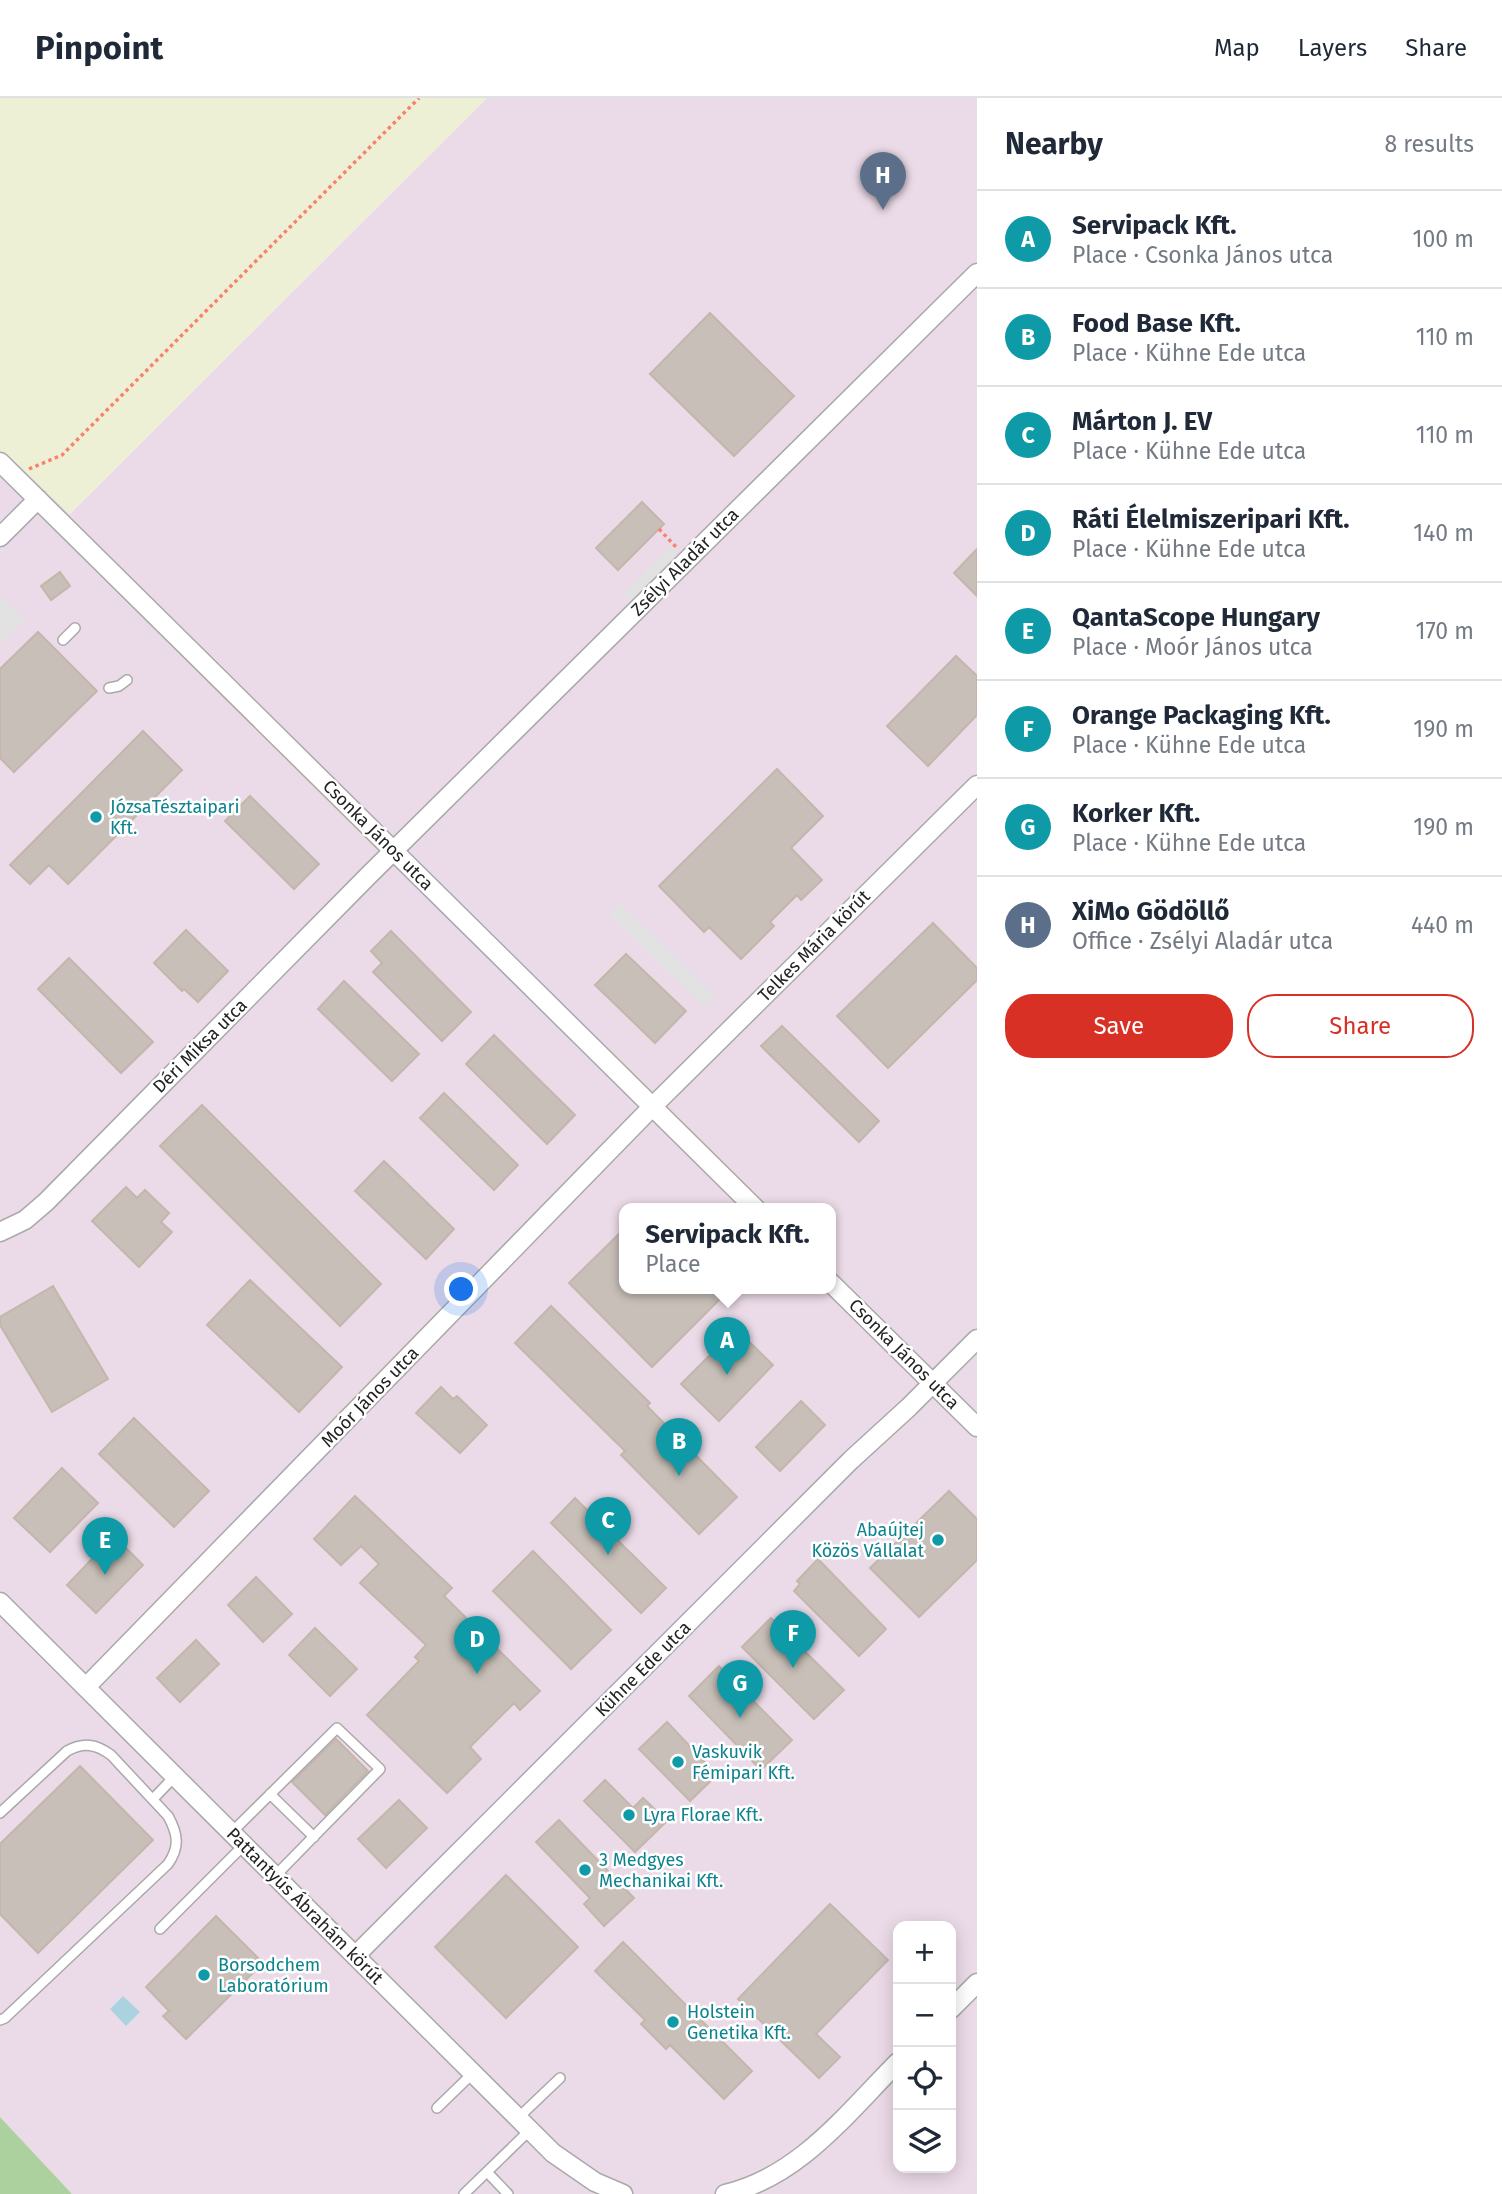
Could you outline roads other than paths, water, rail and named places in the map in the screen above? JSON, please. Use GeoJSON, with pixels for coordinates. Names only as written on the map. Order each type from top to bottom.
{"type":"FeatureCollection","features":[{"type":"Feature","properties":{"kind":"street","name":"Zsélyi Aladár utca"},"geometry":{"type":"LineString","coordinates":[[394,851],[977,273]]}},
{"type":"Feature","properties":{"kind":"street","name":"Csonka János utca"},"geometry":{"type":"LineString","coordinates":[[0,462],[751,1203]]}},
{"type":"Feature","properties":{"kind":"street"},"geometry":{"type":"LineString","coordinates":[[0,537],[38,499]]}},
{"type":"Feature","properties":{"kind":"street","name":"Telkes Mária körút"},"geometry":{"type":"LineString","coordinates":[[652,1107],[977,785]]}},
{"type":"Feature","properties":{"kind":"street","name":"Déri Miksa utca"},"geometry":{"type":"LineString","coordinates":[[0,1232],[25,1220],[46,1202],[394,851]]}},
{"type":"Feature","properties":{"kind":"street","name":"Moór János utca"},"geometry":{"type":"LineString","coordinates":[[86,1687],[652,1107]]}},
{"type":"Feature","properties":{"kind":"street","name":"Csonka János utca"},"geometry":{"type":"LineString","coordinates":[[836,1288],[977,1427]]}},
{"type":"Feature","properties":{"kind":"street"},"geometry":{"type":"LineString","coordinates":[[933,1383],[977,1339]]}},
{"type":"Feature","properties":{"kind":"street","name":"Kühne Ede utca"},"geometry":{"type":"LineString","coordinates":[[355,1956],[851,1460],[933,1383]]}},
{"type":"Feature","properties":{"kind":"street","name":"Pattantyús Ábrahám körút"},"geometry":{"type":"LineString","coordinates":[[2,1608],[86,1687],[567,2165],[595,2182],[623,2194]]}},
{"type":"Feature","properties":{"kind":"street"},"geometry":{"type":"LineString","coordinates":[[956,2004],[977,1983]]}},
{"type":"Feature","properties":{"kind":"street"},"geometry":{"type":"LineString","coordinates":[[726,2194],[773,2176],[795,2162],[813,2148],[893,2067]]}},
{"type":"Feature","properties":{"kind":"lane"},"geometry":{"type":"LineString","coordinates":[[63,640],[75,628]]}},
{"type":"Feature","properties":{"kind":"lane"},"geometry":{"type":"LineString","coordinates":[[109,688],[119,686],[127,680]]}},
{"type":"Feature","properties":{"kind":"lane"},"geometry":{"type":"LineString","coordinates":[[160,1929],[238,1839],[270,1794],[337,1728],[380,1769],[275,1876]]}},
{"type":"Feature","properties":{"kind":"lane"},"geometry":{"type":"LineString","coordinates":[[0,1813],[56,1759],[77,1745],[100,1747],[111,1755],[168,1816],[175,1828],[176,1853],[168,1864],[0,2020]]}},
{"type":"Feature","properties":{"kind":"lane"},"geometry":{"type":"LineString","coordinates":[[153,1799],[175,1776]]}},
{"type":"Feature","properties":{"kind":"lane"},"geometry":{"type":"LineString","coordinates":[[270,1794],[314,1837]]}},
{"type":"Feature","properties":{"kind":"lane"},"geometry":{"type":"LineString","coordinates":[[437,2108],[473,2073]]}},
{"type":"Feature","properties":{"kind":"lane"},"geometry":{"type":"LineString","coordinates":[[464,2194],[487,2172],[560,2078]]}},
{"type":"Feature","properties":{"kind":"lane"},"geometry":{"type":"LineString","coordinates":[[487,2172],[508,2194]]}},
{"type":"Feature","properties":{"kind":"water"},"geometry":{"type":"Polygon","coordinates":[[[123,1996],[140,2012],[126,2026],[110,2009],[123,1996]]]}},
{"type":"Feature","properties":{"kind":"place","name":"XiMo Gödöllő"},"geometry":{"type":"Point","coordinates":[883,210]}},
{"type":"Feature","properties":{"kind":"place","name":"JózsaTésztaipari Kft."},"geometry":{"type":"Point","coordinates":[96,817]}},
{"type":"Feature","properties":{"kind":"place","name":"Servipack Kft."},"geometry":{"type":"Point","coordinates":[727,1375]}},
{"type":"Feature","properties":{"kind":"place","name":"Food Base Kft."},"geometry":{"type":"Point","coordinates":[679,1476]}},
{"type":"Feature","properties":{"kind":"place","name":"Abaújtej Közös Vállalat"},"geometry":{"type":"Point","coordinates":[938,1540]}},
{"type":"Feature","properties":{"kind":"place","name":"Márton J. EV"},"geometry":{"type":"Point","coordinates":[608,1555]}},
{"type":"Feature","properties":{"kind":"place","name":"QantaScope Hungary"},"geometry":{"type":"Point","coordinates":[105,1575]}},
{"type":"Feature","properties":{"kind":"place","name":"Orange Packaging Kft."},"geometry":{"type":"Point","coordinates":[793,1668]}},
{"type":"Feature","properties":{"kind":"place","name":"Ráti Élelmiszeripari Kft."},"geometry":{"type":"Point","coordinates":[477,1674]}},
{"type":"Feature","properties":{"kind":"place","name":"Korker Kft."},"geometry":{"type":"Point","coordinates":[740,1718]}},
{"type":"Feature","properties":{"kind":"place","name":"Vaskuvik Fémipari Kft."},"geometry":{"type":"Point","coordinates":[678,1762]}},
{"type":"Feature","properties":{"kind":"place","name":"Lyra Florae Kft."},"geometry":{"type":"Point","coordinates":[629,1815]}},
{"type":"Feature","properties":{"kind":"place","name":"3 Medgyes Mechanikai Kft."},"geometry":{"type":"Point","coordinates":[585,1870]}},
{"type":"Feature","properties":{"kind":"place","name":"Borsodchem Laboratórium"},"geometry":{"type":"Point","coordinates":[204,1975]}},
{"type":"Feature","properties":{"kind":"place","name":"Holstein Genetika Kft."},"geometry":{"type":"Point","coordinates":[673,2022]}}]}
